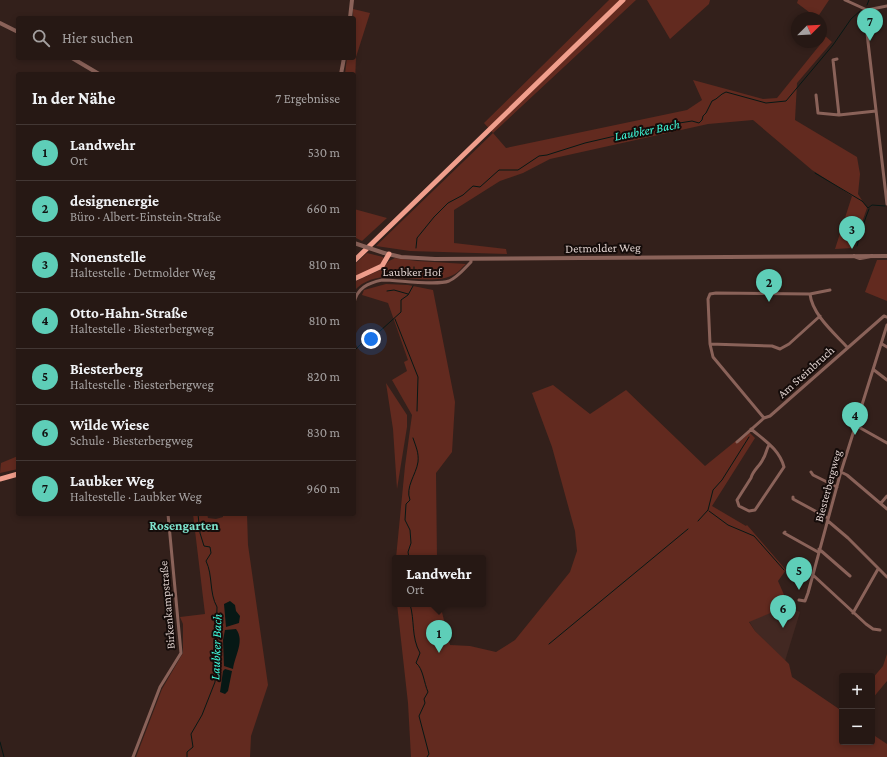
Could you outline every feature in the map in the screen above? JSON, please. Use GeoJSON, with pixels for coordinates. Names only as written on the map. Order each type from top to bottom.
{"type":"FeatureCollection","features":[{"type":"Feature","properties":{"kind":"main road"},"geometry":{"type":"LineString","coordinates":[[356,259],[623,0]]}},
{"type":"Feature","properties":{"kind":"main road"},"geometry":{"type":"LineString","coordinates":[[356,278],[382,266],[387,254]]}},
{"type":"Feature","properties":{"kind":"main road"},"geometry":{"type":"LineString","coordinates":[[0,479],[16,475]]}},
{"type":"Feature","properties":{"kind":"street"},"geometry":{"type":"LineString","coordinates":[[350,16],[352,0]]}},
{"type":"Feature","properties":{"kind":"street"},"geometry":{"type":"LineString","coordinates":[[845,0],[867,10],[887,6]]}},
{"type":"Feature","properties":{"kind":"street"},"geometry":{"type":"LineString","coordinates":[[867,10],[865,14],[887,204]]}},
{"type":"Feature","properties":{"kind":"street"},"geometry":{"type":"LineString","coordinates":[[0,23],[16,31]]}},
{"type":"Feature","properties":{"kind":"street"},"geometry":{"type":"LineString","coordinates":[[837,59],[831,60],[839,115]]}},
{"type":"Feature","properties":{"kind":"street"},"geometry":{"type":"LineString","coordinates":[[75,60],[96,72]]}},
{"type":"Feature","properties":{"kind":"street"},"geometry":{"type":"LineString","coordinates":[[341,72],[344,60]]}},
{"type":"Feature","properties":{"kind":"street"},"geometry":{"type":"LineString","coordinates":[[816,95],[818,113],[839,115],[876,111]]}},
{"type":"Feature","properties":{"kind":"street","name":"Detmolder Weg"},"geometry":{"type":"LineString","coordinates":[[356,244],[387,254],[424,259],[854,256],[860,258],[887,256]]}},
{"type":"Feature","properties":{"kind":"street","name":"Laubker Hof"},"geometry":{"type":"LineString","coordinates":[[356,298],[358,292],[374,282],[382,280],[435,283],[448,281],[457,276],[471,262],[471,259]]}},
{"type":"Feature","properties":{"kind":"street"},"geometry":{"type":"LineString","coordinates":[[764,418],[713,357],[710,344],[708,299],[710,294],[810,294],[830,290]]}},
{"type":"Feature","properties":{"kind":"street"},"geometry":{"type":"LineString","coordinates":[[810,294],[810,300],[820,316],[847,347]]}},
{"type":"Feature","properties":{"kind":"street"},"geometry":{"type":"LineString","coordinates":[[710,344],[772,346],[780,349],[789,344],[820,316]]}},
{"type":"Feature","properties":{"kind":"street","name":"Am Steinbruch"},"geometry":{"type":"LineString","coordinates":[[737,442],[764,418],[770,416],[884,316],[887,317]]}},
{"type":"Feature","properties":{"kind":"street","name":"Biesterbergweg"},"geometry":{"type":"LineString","coordinates":[[799,600],[805,601],[841,472],[887,325]]}},
{"type":"Feature","properties":{"kind":"street"},"geometry":{"type":"LineString","coordinates":[[882,344],[887,347]]}},
{"type":"Feature","properties":{"kind":"street"},"geometry":{"type":"LineString","coordinates":[[874,370],[887,380]]}},
{"type":"Feature","properties":{"kind":"street"},"geometry":{"type":"LineString","coordinates":[[855,425],[887,443]]}},
{"type":"Feature","properties":{"kind":"street"},"geometry":{"type":"LineString","coordinates":[[751,430],[769,445],[779,454],[784,467],[754,510],[749,511],[739,506],[737,500],[752,478],[752,474],[764,458],[764,453],[769,445]]}},
{"type":"Feature","properties":{"kind":"street"},"geometry":{"type":"LineString","coordinates":[[811,472],[813,475],[837,487]]}},
{"type":"Feature","properties":{"kind":"street"},"geometry":{"type":"LineString","coordinates":[[841,472],[847,475],[887,509]]}},
{"type":"Feature","properties":{"kind":"street"},"geometry":{"type":"LineString","coordinates":[[881,503],[887,496]]}},
{"type":"Feature","properties":{"kind":"street"},"geometry":{"type":"LineString","coordinates":[[793,497],[793,499],[828,519],[887,577]]}},
{"type":"Feature","properties":{"kind":"street","name":"Birkenkampstraße"},"geometry":{"type":"LineString","coordinates":[[133,757],[160,687],[181,653],[168,516]]}},
{"type":"Feature","properties":{"kind":"street"},"geometry":{"type":"LineString","coordinates":[[785,532],[784,533],[819,551],[850,576]]}},
{"type":"Feature","properties":{"kind":"street"},"geometry":{"type":"LineString","coordinates":[[853,612],[878,569]]}},
{"type":"Feature","properties":{"kind":"street"},"geometry":{"type":"LineString","coordinates":[[813,575],[869,627],[880,630]]}},
{"type":"Feature","properties":{"kind":"shaded area"},"geometry":{"type":"Polygon","coordinates":[[[609,0],[636,0],[493,133],[484,123],[609,0]]]}},
{"type":"Feature","properties":{"kind":"shaded area"},"geometry":{"type":"Polygon","coordinates":[[[647,0],[710,0],[709,4],[670,39],[647,0]]]}},
{"type":"Feature","properties":{"kind":"shaded area"},"geometry":{"type":"Polygon","coordinates":[[[798,0],[829,0],[821,12],[809,12],[797,3],[798,0]]]}},
{"type":"Feature","properties":{"kind":"shaded area"},"geometry":{"type":"Polygon","coordinates":[[[353,9],[370,13],[356,57],[356,16],[353,16],[353,9]]]}},
{"type":"Feature","properties":{"kind":"shaded area"},"geometry":{"type":"Polygon","coordinates":[[[827,38],[832,42],[827,48],[827,38]]]}},
{"type":"Feature","properties":{"kind":"shaded area"},"geometry":{"type":"Polygon","coordinates":[[[817,48],[827,48],[797,83],[795,120],[857,157],[860,174],[858,194],[867,208],[853,248],[835,249],[852,196],[812,170],[753,120],[708,124],[550,159],[523,173],[500,181],[454,210],[454,243],[506,249],[507,254],[410,251],[376,246],[493,133],[506,148],[687,110],[702,100],[693,80],[763,99],[777,98],[817,48]]]}},
{"type":"Feature","properties":{"kind":"shaded area"},"geometry":{"type":"Polygon","coordinates":[[[347,60],[356,60],[355,72],[345,72],[347,60]]]}},
{"type":"Feature","properties":{"kind":"shaded area"},"geometry":{"type":"Polygon","coordinates":[[[356,210],[387,218],[362,241],[356,238],[356,210]]]}},
{"type":"Feature","properties":{"kind":"shaded area"},"geometry":{"type":"Polygon","coordinates":[[[367,253],[383,257],[384,259],[381,264],[356,276],[356,263],[367,253]]]}},
{"type":"Feature","properties":{"kind":"shaded area"},"geometry":{"type":"Polygon","coordinates":[[[395,258],[466,264],[456,273],[443,278],[430,280],[390,277],[377,278],[365,282],[356,289],[356,281],[382,269],[389,261],[395,258]]]}},
{"type":"Feature","properties":{"kind":"shaded area"},"geometry":{"type":"Polygon","coordinates":[[[877,260],[887,260],[887,301],[865,292],[877,260]]]}},
{"type":"Feature","properties":{"kind":"shaded area"},"geometry":{"type":"Polygon","coordinates":[[[386,284],[408,285],[433,290],[455,402],[452,452],[436,473],[437,555],[396,555],[405,466],[412,415],[392,380],[407,371],[404,362],[408,360],[388,303],[362,295],[364,290],[386,284]]]}},
{"type":"Feature","properties":{"kind":"shaded area"},"geometry":{"type":"Polygon","coordinates":[[[386,383],[407,415],[407,427],[397,489],[393,429],[386,383]]]}},
{"type":"Feature","properties":{"kind":"shaded area"},"geometry":{"type":"Polygon","coordinates":[[[553,385],[590,414],[626,390],[705,466],[748,431],[755,438],[712,506],[746,526],[747,525],[786,570],[778,581],[785,597],[782,601],[771,606],[773,612],[749,622],[755,631],[789,664],[792,677],[839,709],[839,745],[875,745],[875,736],[887,744],[887,757],[411,757],[408,703],[397,607],[441,607],[450,645],[470,646],[496,652],[515,640],[570,572],[577,551],[575,531],[552,447],[532,393],[553,385]]]}},
{"type":"Feature","properties":{"kind":"shaded area"},"geometry":{"type":"Polygon","coordinates":[[[16,457],[16,469],[0,473],[1,463],[16,457]]]}},
{"type":"Feature","properties":{"kind":"shaded area"},"geometry":{"type":"Polygon","coordinates":[[[193,516],[208,516],[208,518],[216,519],[223,516],[247,516],[248,545],[268,685],[251,736],[250,757],[136,757],[162,689],[183,653],[183,624],[180,617],[205,614],[193,516]]]}},
{"type":"Feature","properties":{"kind":"shaded area"},"geometry":{"type":"Polygon","coordinates":[[[230,601],[235,605],[236,611],[240,616],[239,623],[226,627],[224,604],[230,601]]]}},
{"type":"Feature","properties":{"kind":"shaded area"},"geometry":{"type":"Polygon","coordinates":[[[787,606],[800,612],[785,661],[755,631],[749,621],[787,606]]]}},
{"type":"Feature","properties":{"kind":"shaded area"},"geometry":{"type":"Polygon","coordinates":[[[236,629],[239,634],[240,643],[233,669],[224,666],[223,640],[225,630],[236,629]]]}},
{"type":"Feature","properties":{"kind":"shaded area"},"geometry":{"type":"Polygon","coordinates":[[[887,654],[887,681],[875,695],[875,675],[883,666],[887,654]]]}},
{"type":"Feature","properties":{"kind":"shaded area"},"geometry":{"type":"Polygon","coordinates":[[[225,669],[232,671],[228,691],[225,694],[220,692],[223,671],[225,669]]]}},
{"type":"Feature","properties":{"kind":"waterway","name":"Laubker Bach"},"geometry":{"type":"LineString","coordinates":[[867,5],[869,0]]}},
{"type":"Feature","properties":{"kind":"waterway","name":"Laubker Bach"},"geometry":{"type":"LineString","coordinates":[[416,248],[417,238],[448,203],[463,195],[473,186],[480,187],[499,170],[518,170],[539,156],[547,155],[585,143],[654,127],[692,121],[699,123],[712,101],[726,92],[766,103],[786,101],[833,45],[851,19],[860,11]]}},
{"type":"Feature","properties":{"kind":"waterway"},"geometry":{"type":"LineString","coordinates":[[815,173],[862,201],[868,208],[872,205],[885,206]]}},
{"type":"Feature","properties":{"kind":"waterway"},"geometry":{"type":"LineString","coordinates":[[857,246],[869,209]]}},
{"type":"Feature","properties":{"kind":"waterway","name":"Laubker Bach"},"geometry":{"type":"LineString","coordinates":[[414,267],[414,275]]}},
{"type":"Feature","properties":{"kind":"waterway","name":"Laubker Bach"},"geometry":{"type":"LineString","coordinates":[[356,349],[364,341],[380,331],[401,312],[401,300],[408,295],[413,286]]}},
{"type":"Feature","properties":{"kind":"waterway"},"geometry":{"type":"LineString","coordinates":[[387,291],[394,290],[408,294]]}},
{"type":"Feature","properties":{"kind":"waterway"},"geometry":{"type":"LineString","coordinates":[[395,319],[418,377],[417,411]]}},
{"type":"Feature","properties":{"kind":"waterway"},"geometry":{"type":"LineString","coordinates":[[698,521],[708,510],[713,490],[722,480],[749,437]]}},
{"type":"Feature","properties":{"kind":"waterway"},"geometry":{"type":"LineString","coordinates":[[408,555],[411,543],[410,530],[405,520],[406,504],[410,500],[409,490],[418,462],[417,450],[413,438]]}},
{"type":"Feature","properties":{"kind":"waterway"},"geometry":{"type":"LineString","coordinates":[[709,511],[728,525],[754,536],[784,570]]}},
{"type":"Feature","properties":{"kind":"waterway","name":"Laubker Bach"},"geometry":{"type":"LineString","coordinates":[[187,757],[187,752],[193,747],[191,734],[202,715],[215,682],[217,607],[213,596],[210,572],[206,561],[211,553],[210,547],[204,546],[200,533],[198,516]]}},
{"type":"Feature","properties":{"kind":"waterway"},"geometry":{"type":"LineString","coordinates":[[549,644],[688,529]]}},
{"type":"Feature","properties":{"kind":"waterway"},"geometry":{"type":"LineString","coordinates":[[410,607],[415,641],[420,653],[416,663],[422,672],[428,692],[424,699],[425,703],[419,716],[429,754],[427,757]]}},
{"type":"Feature","properties":{"kind":"waterway"},"geometry":{"type":"LineString","coordinates":[[0,742],[4,757]]}},
{"type":"Feature","properties":{"kind":"place","name":"Laubker Weg"},"geometry":{"type":"Point","coordinates":[870,41]}},
{"type":"Feature","properties":{"kind":"place","name":"Nonenstelle"},"geometry":{"type":"Point","coordinates":[852,249]}},
{"type":"Feature","properties":{"kind":"place","name":"designenergie"},"geometry":{"type":"Point","coordinates":[769,302]}},
{"type":"Feature","properties":{"kind":"place","name":"Otto-Hahn-Straße"},"geometry":{"type":"Point","coordinates":[855,435]}},
{"type":"Feature","properties":{"kind":"place","name":"Biesterberg"},"geometry":{"type":"Point","coordinates":[799,590]}},
{"type":"Feature","properties":{"kind":"place","name":"Wilde Wiese"},"geometry":{"type":"Point","coordinates":[783,628]}},
{"type":"Feature","properties":{"kind":"place","name":"Landwehr"},"geometry":{"type":"Point","coordinates":[439,653]}},
{"type":"Feature","properties":{"kind":"district","name":"Rosengarten"},"geometry":{"type":"Point","coordinates":[184,525]}}]}
